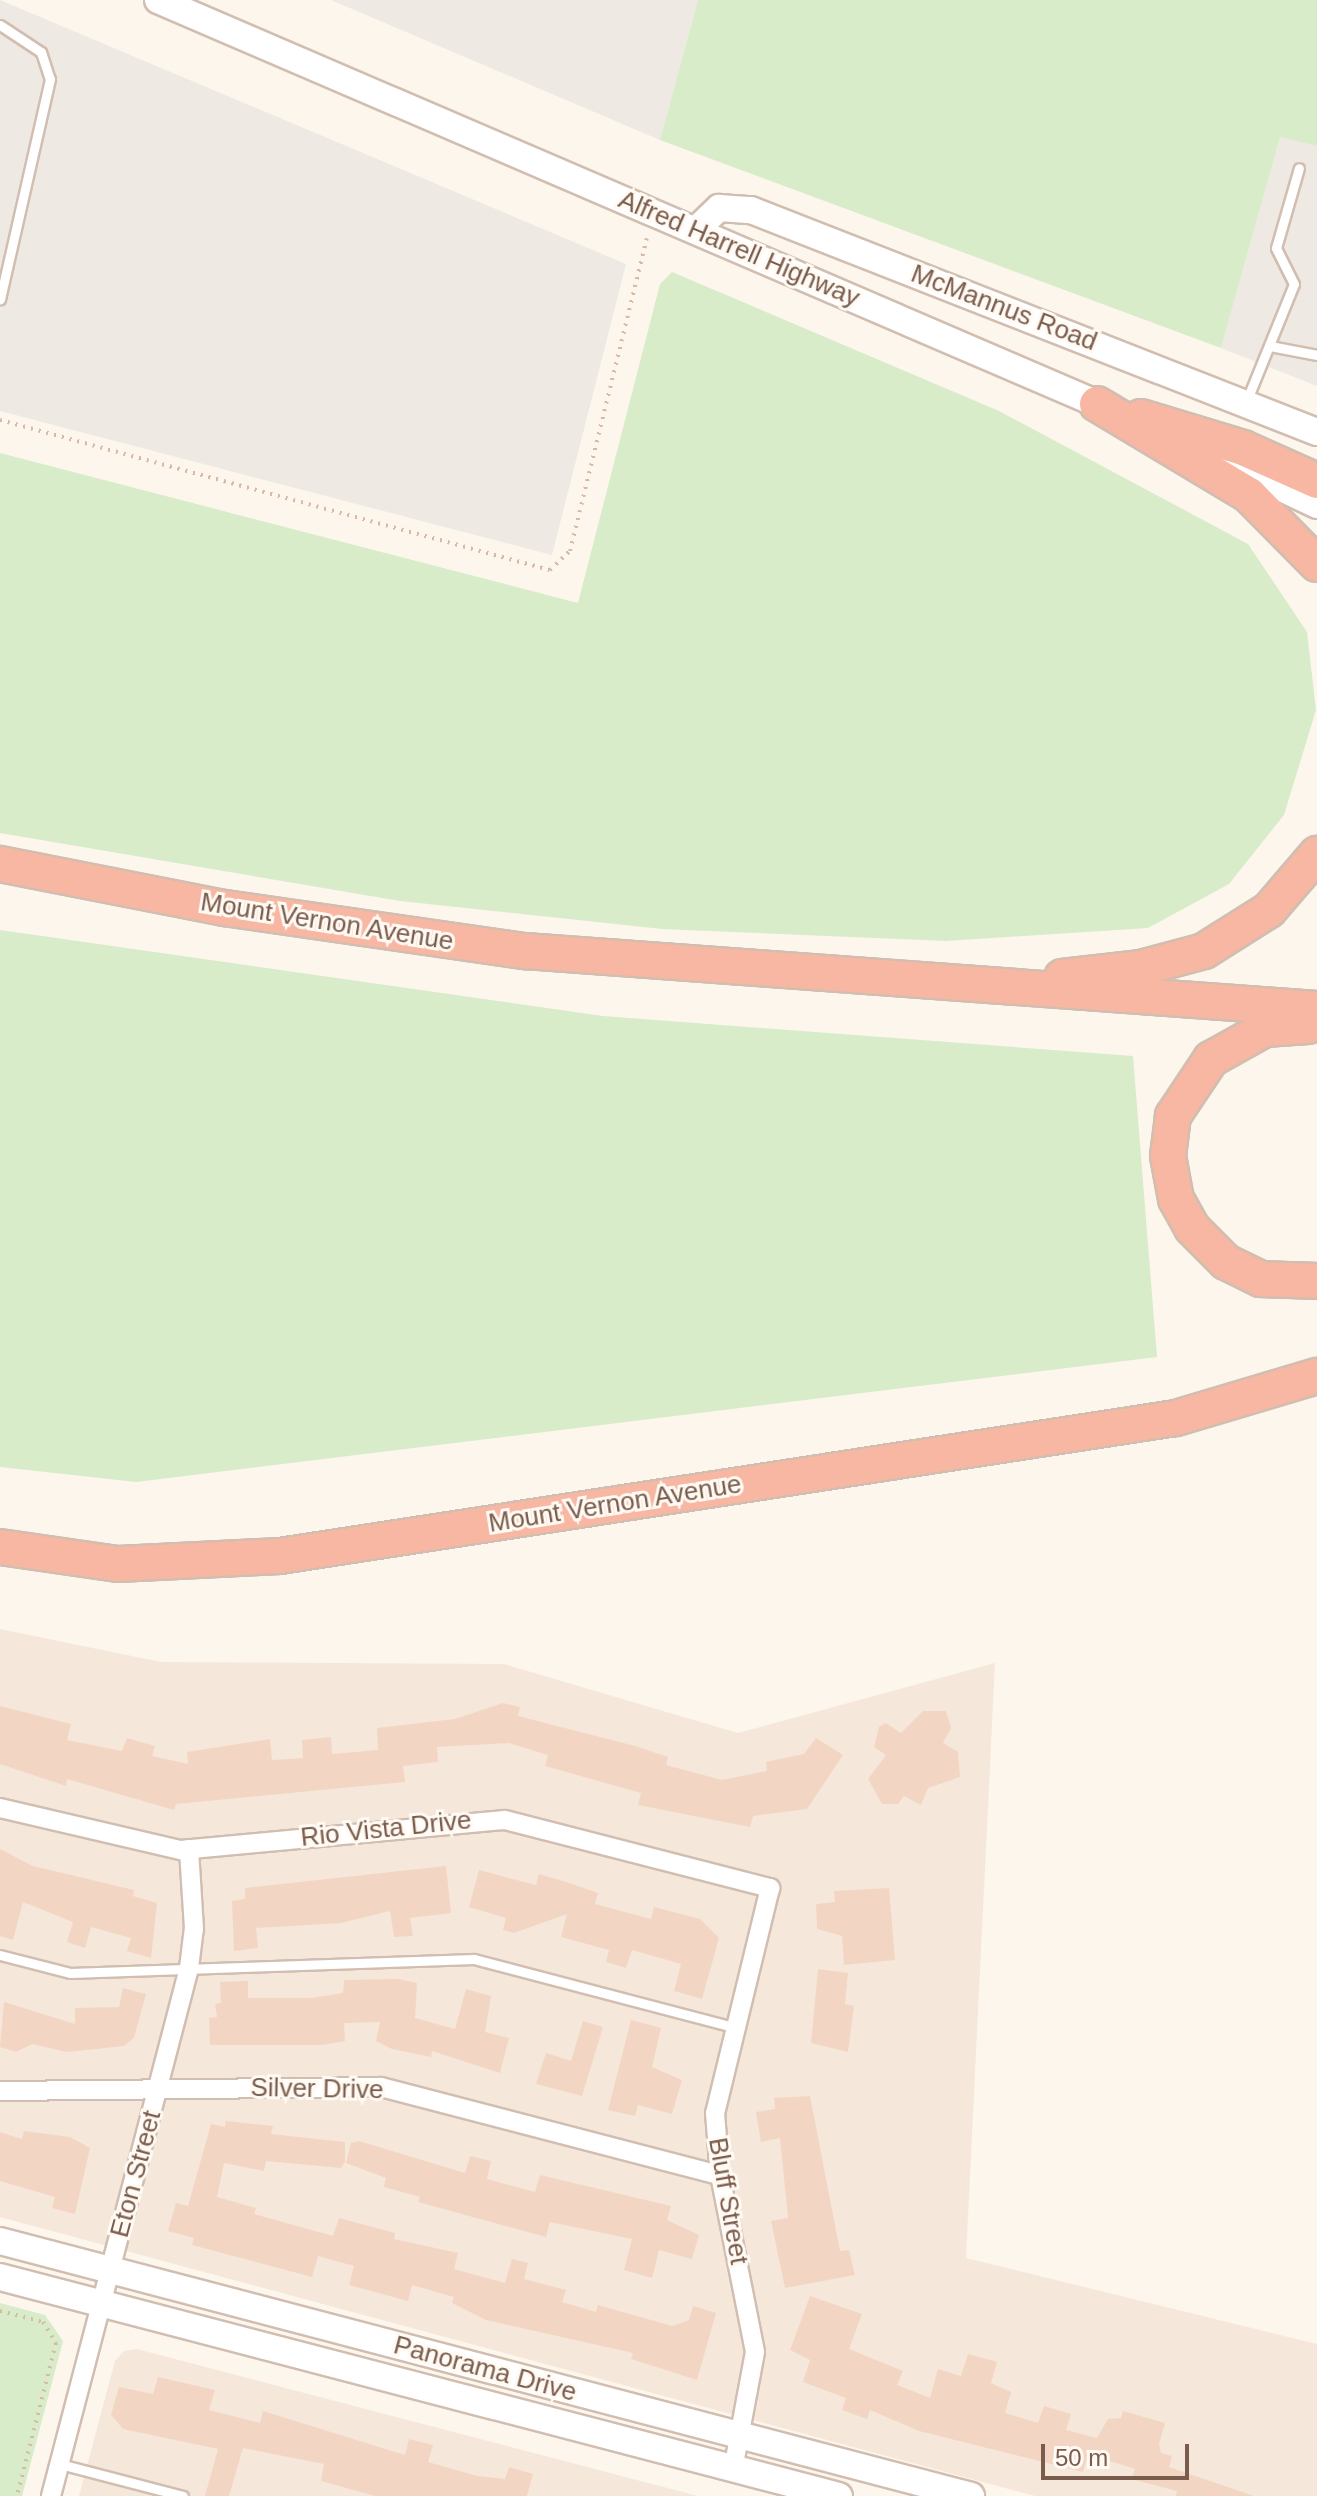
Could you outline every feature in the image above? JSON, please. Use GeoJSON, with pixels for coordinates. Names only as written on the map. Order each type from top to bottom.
{"type":"FeatureCollection","features":[{"type":"Feature","properties":{"kind":"highway"},"geometry":{"type":"LineString","coordinates":[[1097,404],[1243,448],[1317,481]]}},
{"type":"Feature","properties":{"kind":"highway"},"geometry":{"type":"LineString","coordinates":[[1097,404],[1249,495],[1317,564]]}},
{"type":"Feature","properties":{"kind":"highway"},"geometry":{"type":"LineString","coordinates":[[800,974],[1025,980],[1141,968],[1204,951],[1241,931],[1269,910],[1317,854]]}},
{"type":"Feature","properties":{"kind":"highway","name":"Mount Vernon Avenue"},"geometry":{"type":"LineString","coordinates":[[0,864],[225,908],[525,951],[800,974]]}},
{"type":"Feature","properties":{"kind":"highway"},"geometry":{"type":"LineString","coordinates":[[800,974],[1317,1009]]}},
{"type":"Feature","properties":{"kind":"highway"},"geometry":{"type":"LineString","coordinates":[[1317,1026],[1265,1029],[1211,1059],[1173,1116],[1168,1156],[1176,1199],[1192,1228],[1226,1262],[1261,1279],[1317,1281]]}},
{"type":"Feature","properties":{"kind":"highway"},"geometry":{"type":"LineString","coordinates":[[1227,1403],[1317,1352]]}},
{"type":"Feature","properties":{"kind":"highway"},"geometry":{"type":"LineString","coordinates":[[1227,1403],[1317,1376]]}},
{"type":"Feature","properties":{"kind":"highway","name":"Mount Vernon Avenue"},"geometry":{"type":"LineString","coordinates":[[0,1547],[118,1564],[280,1556],[1176,1418],[1227,1403]]}},
{"type":"Feature","properties":{"kind":"main road","name":"Alfred Harrell Highway"},"geometry":{"type":"LineString","coordinates":[[158,0],[1097,404],[1317,505]]}},
{"type":"Feature","properties":{"kind":"main road","name":"McMannus Road"},"geometry":{"type":"LineString","coordinates":[[696,230],[719,208],[751,210],[1317,432]]}},
{"type":"Feature","properties":{"kind":"main road","name":"Panorama Drive"},"geometry":{"type":"LineString","coordinates":[[0,2241],[971,2496]]}},
{"type":"Feature","properties":{"kind":"main road","name":"Panorama Drive"},"geometry":{"type":"LineString","coordinates":[[0,2277],[839,2496]]}},
{"type":"Feature","properties":{"kind":"street","name":"Rio Vista Drive"},"geometry":{"type":"LineString","coordinates":[[0,1808],[158,1849],[189,1849],[505,1820],[770,1888]]}},
{"type":"Feature","properties":{"kind":"street","name":"Eton Street"},"geometry":{"type":"LineString","coordinates":[[51,2496],[189,1968],[194,1929],[189,1849]]}},
{"type":"Feature","properties":{"kind":"street","name":"Bluff Street"},"geometry":{"type":"LineString","coordinates":[[733,2469],[755,2352],[720,2175],[715,2113],[770,1888]]}},
{"type":"Feature","properties":{"kind":"street","name":"Silver Drive"},"geometry":{"type":"LineString","coordinates":[[0,2091],[381,2087],[720,2175]]}},
{"type":"Feature","properties":{"kind":"lane"},"geometry":{"type":"LineString","coordinates":[[0,25],[41,52],[50,79],[0,299]]}},
{"type":"Feature","properties":{"kind":"lane"},"geometry":{"type":"LineString","coordinates":[[1246,402],[1294,284],[1276,248],[1299,168]]}},
{"type":"Feature","properties":{"kind":"lane"},"geometry":{"type":"LineString","coordinates":[[1270,346],[1317,355]]}},
{"type":"Feature","properties":{"kind":"lane"},"geometry":{"type":"LineString","coordinates":[[0,1955],[70,1973],[474,1959],[734,2027]]}},
{"type":"Feature","properties":{"kind":"lane"},"geometry":{"type":"LineString","coordinates":[[60,2464],[183,2496]]}},
{"type":"Feature","properties":{"kind":"path"},"geometry":{"type":"LineString","coordinates":[[0,420],[550,570],[570,551],[647,238]]}},
{"type":"Feature","properties":{"kind":"path"},"geometry":{"type":"LineString","coordinates":[[0,2311],[43,2322],[56,2343],[17,2496]]}},
{"type":"Feature","properties":{"kind":"shaded area"},"geometry":{"type":"Polygon","coordinates":[[[0,0],[626,264],[552,555],[0,411],[0,0]]]}},
{"type":"Feature","properties":{"kind":"shaded area"},"geometry":{"type":"Polygon","coordinates":[[[331,0],[698,0],[660,140],[331,0]]]}},
{"type":"Feature","properties":{"kind":"shaded area"},"geometry":{"type":"Polygon","coordinates":[[[1280,136],[1317,146],[1317,386],[1221,348],[1280,136]]]}},
{"type":"Feature","properties":{"kind":"shaded area"},"geometry":{"type":"Polygon","coordinates":[[[0,1629],[161,1662],[504,1664],[738,1733],[995,1663],[966,2258],[1317,2344],[1317,2496],[1035,2496],[0,2217],[0,1629]]]}},
{"type":"Feature","properties":{"kind":"shaded area"},"geometry":{"type":"Polygon","coordinates":[[[137,2349],[698,2496],[79,2496],[115,2361],[124,2351],[137,2349]]]}},
{"type":"Feature","properties":{"kind":"green space"},"geometry":{"type":"Polygon","coordinates":[[[698,0],[1317,0],[1317,146],[1280,137],[1221,348],[660,140],[698,0]]]}},
{"type":"Feature","properties":{"kind":"green space"},"geometry":{"type":"Polygon","coordinates":[[[672,272],[999,411],[1248,544],[1307,632],[1316,710],[1284,815],[1229,884],[1148,928],[946,941],[662,929],[400,901],[0,833],[0,453],[578,603],[660,284],[672,272]]]}},
{"type":"Feature","properties":{"kind":"green space"},"geometry":{"type":"Polygon","coordinates":[[[0,930],[603,1016],[1133,1056],[1157,1357],[136,1482],[0,1467],[0,930]]]}},
{"type":"Feature","properties":{"kind":"green space"},"geometry":{"type":"Polygon","coordinates":[[[0,2303],[45,2315],[63,2341],[22,2496],[0,2496],[0,2303]]]}},
{"type":"Feature","properties":{"kind":"building"},"geometry":{"type":"Polygon","coordinates":[[[503,1703],[520,1707],[518,1716],[635,1746],[668,1757],[666,1765],[722,1780],[767,1771],[766,1762],[804,1754],[816,1738],[843,1755],[807,1809],[753,1816],[750,1827],[638,1805],[641,1793],[545,1766],[548,1755],[509,1743],[437,1747],[438,1762],[403,1766],[405,1782],[176,1804],[174,1810],[67,1779],[66,1786],[0,1764],[0,1706],[71,1724],[67,1740],[122,1751],[127,1738],[155,1746],[152,1756],[188,1764],[187,1752],[270,1739],[272,1760],[303,1758],[302,1740],[331,1737],[332,1754],[378,1750],[377,1728],[455,1719],[503,1703]]]}},
{"type":"Feature","properties":{"kind":"building"},"geometry":{"type":"Polygon","coordinates":[[[923,1711],[946,1711],[951,1728],[943,1743],[958,1752],[960,1777],[928,1788],[921,1805],[904,1796],[898,1804],[882,1804],[868,1779],[886,1755],[874,1747],[879,1727],[886,1723],[901,1733],[923,1711]]]}},
{"type":"Feature","properties":{"kind":"building"},"geometry":{"type":"Polygon","coordinates":[[[0,1849],[33,1866],[134,1890],[133,1896],[157,1903],[151,1958],[127,1951],[131,1938],[91,1927],[85,1948],[67,1942],[73,1922],[23,1902],[13,1940],[0,1936],[0,1849]]]}},
{"type":"Feature","properties":{"kind":"building"},"geometry":{"type":"Polygon","coordinates":[[[446,1866],[451,1913],[410,1918],[413,1936],[394,1937],[390,1911],[341,1923],[256,1928],[258,1948],[234,1951],[232,1901],[245,1899],[245,1888],[446,1866]]]}},
{"type":"Feature","properties":{"kind":"building"},"geometry":{"type":"Polygon","coordinates":[[[479,1870],[536,1885],[539,1874],[598,1893],[595,1904],[651,1919],[654,1907],[700,1919],[719,1938],[702,1999],[674,1991],[681,1964],[632,1950],[626,1968],[606,1962],[609,1950],[561,1937],[567,1914],[514,1933],[503,1930],[506,1918],[469,1907],[479,1870]]]}},
{"type":"Feature","properties":{"kind":"building"},"geometry":{"type":"Polygon","coordinates":[[[889,1888],[895,1960],[844,1965],[842,1936],[817,1929],[816,1904],[835,1902],[834,1891],[889,1888]]]}},
{"type":"Feature","properties":{"kind":"building"},"geometry":{"type":"Polygon","coordinates":[[[818,1969],[848,1973],[845,2004],[854,2006],[848,2052],[811,2043],[818,1969]]]}},
{"type":"Feature","properties":{"kind":"building"},"geometry":{"type":"Polygon","coordinates":[[[398,1979],[417,1983],[415,2018],[455,2029],[466,1989],[491,1996],[485,2032],[509,2038],[500,2073],[432,2051],[431,2057],[392,2049],[376,2041],[380,2022],[344,2023],[345,2041],[322,2045],[210,2045],[209,2018],[217,2017],[215,2004],[221,2003],[220,1982],[248,1981],[248,1998],[312,1998],[343,1993],[344,1980],[398,1979]]]}},
{"type":"Feature","properties":{"kind":"building"},"geometry":{"type":"Polygon","coordinates":[[[123,1988],[146,1994],[134,2038],[124,2046],[67,2052],[32,2044],[16,2052],[0,2047],[4,2002],[75,2024],[75,2008],[119,2007],[123,1988]]]}},
{"type":"Feature","properties":{"kind":"building"},"geometry":{"type":"Polygon","coordinates":[[[631,2020],[661,2028],[652,2067],[682,2080],[672,2114],[638,2105],[635,2116],[608,2110],[631,2020]]]}},
{"type":"Feature","properties":{"kind":"building"},"geometry":{"type":"Polygon","coordinates":[[[583,2021],[603,2027],[582,2096],[536,2084],[546,2053],[571,2061],[583,2021]]]}},
{"type":"Feature","properties":{"kind":"building"},"geometry":{"type":"Polygon","coordinates":[[[810,2096],[840,2251],[849,2250],[855,2275],[785,2288],[771,2221],[788,2218],[780,2138],[761,2142],[756,2112],[775,2109],[774,2098],[810,2096]]]}},
{"type":"Feature","properties":{"kind":"building"},"geometry":{"type":"Polygon","coordinates":[[[226,2121],[273,2126],[271,2134],[345,2142],[345,2162],[341,2168],[266,2161],[264,2171],[224,2163],[217,2197],[256,2208],[254,2214],[333,2236],[339,2218],[395,2233],[394,2239],[458,2253],[454,2269],[505,2283],[512,2259],[528,2263],[524,2279],[566,2290],[562,2302],[596,2312],[598,2305],[672,2326],[689,2320],[693,2306],[716,2313],[697,2380],[631,2359],[633,2353],[486,2320],[452,2303],[454,2297],[412,2285],[408,2301],[349,2285],[354,2266],[318,2256],[312,2277],[192,2245],[194,2238],[168,2231],[176,2203],[188,2206],[211,2124],[225,2127],[226,2121]]]}},
{"type":"Feature","properties":{"kind":"building"},"geometry":{"type":"Polygon","coordinates":[[[24,2131],[70,2137],[90,2148],[75,2214],[52,2208],[55,2197],[0,2181],[0,2132],[22,2139],[24,2131]]]}},
{"type":"Feature","properties":{"kind":"building"},"geometry":{"type":"Polygon","coordinates":[[[359,2141],[465,2173],[470,2156],[491,2161],[487,2179],[535,2192],[540,2175],[671,2206],[667,2220],[699,2235],[692,2259],[659,2250],[652,2278],[624,2270],[632,2239],[550,2222],[546,2237],[418,2202],[420,2197],[384,2187],[386,2178],[346,2163],[351,2143],[359,2141]]]}},
{"type":"Feature","properties":{"kind":"building"},"geometry":{"type":"Polygon","coordinates":[[[810,2296],[862,2314],[849,2349],[903,2371],[897,2385],[930,2398],[938,2369],[961,2376],[968,2354],[997,2362],[991,2383],[1011,2392],[1005,2413],[1038,2423],[1044,2406],[1071,2414],[1066,2430],[1097,2438],[1108,2419],[1121,2418],[1123,2411],[1165,2423],[1159,2444],[1161,2453],[1172,2456],[1169,2467],[1254,2496],[1176,2496],[1177,2491],[1131,2479],[1135,2469],[1088,2454],[1083,2472],[919,2431],[870,2410],[867,2419],[842,2410],[846,2398],[803,2382],[810,2360],[790,2350],[810,2296]]]}},
{"type":"Feature","properties":{"kind":"building"},"geometry":{"type":"Polygon","coordinates":[[[158,2377],[215,2390],[209,2410],[260,2423],[263,2411],[405,2455],[409,2439],[433,2445],[428,2462],[477,2476],[505,2479],[509,2467],[533,2474],[527,2496],[375,2496],[321,2481],[324,2464],[243,2448],[229,2496],[205,2496],[218,2449],[123,2429],[111,2415],[119,2387],[153,2394],[158,2377]]]}}]}
